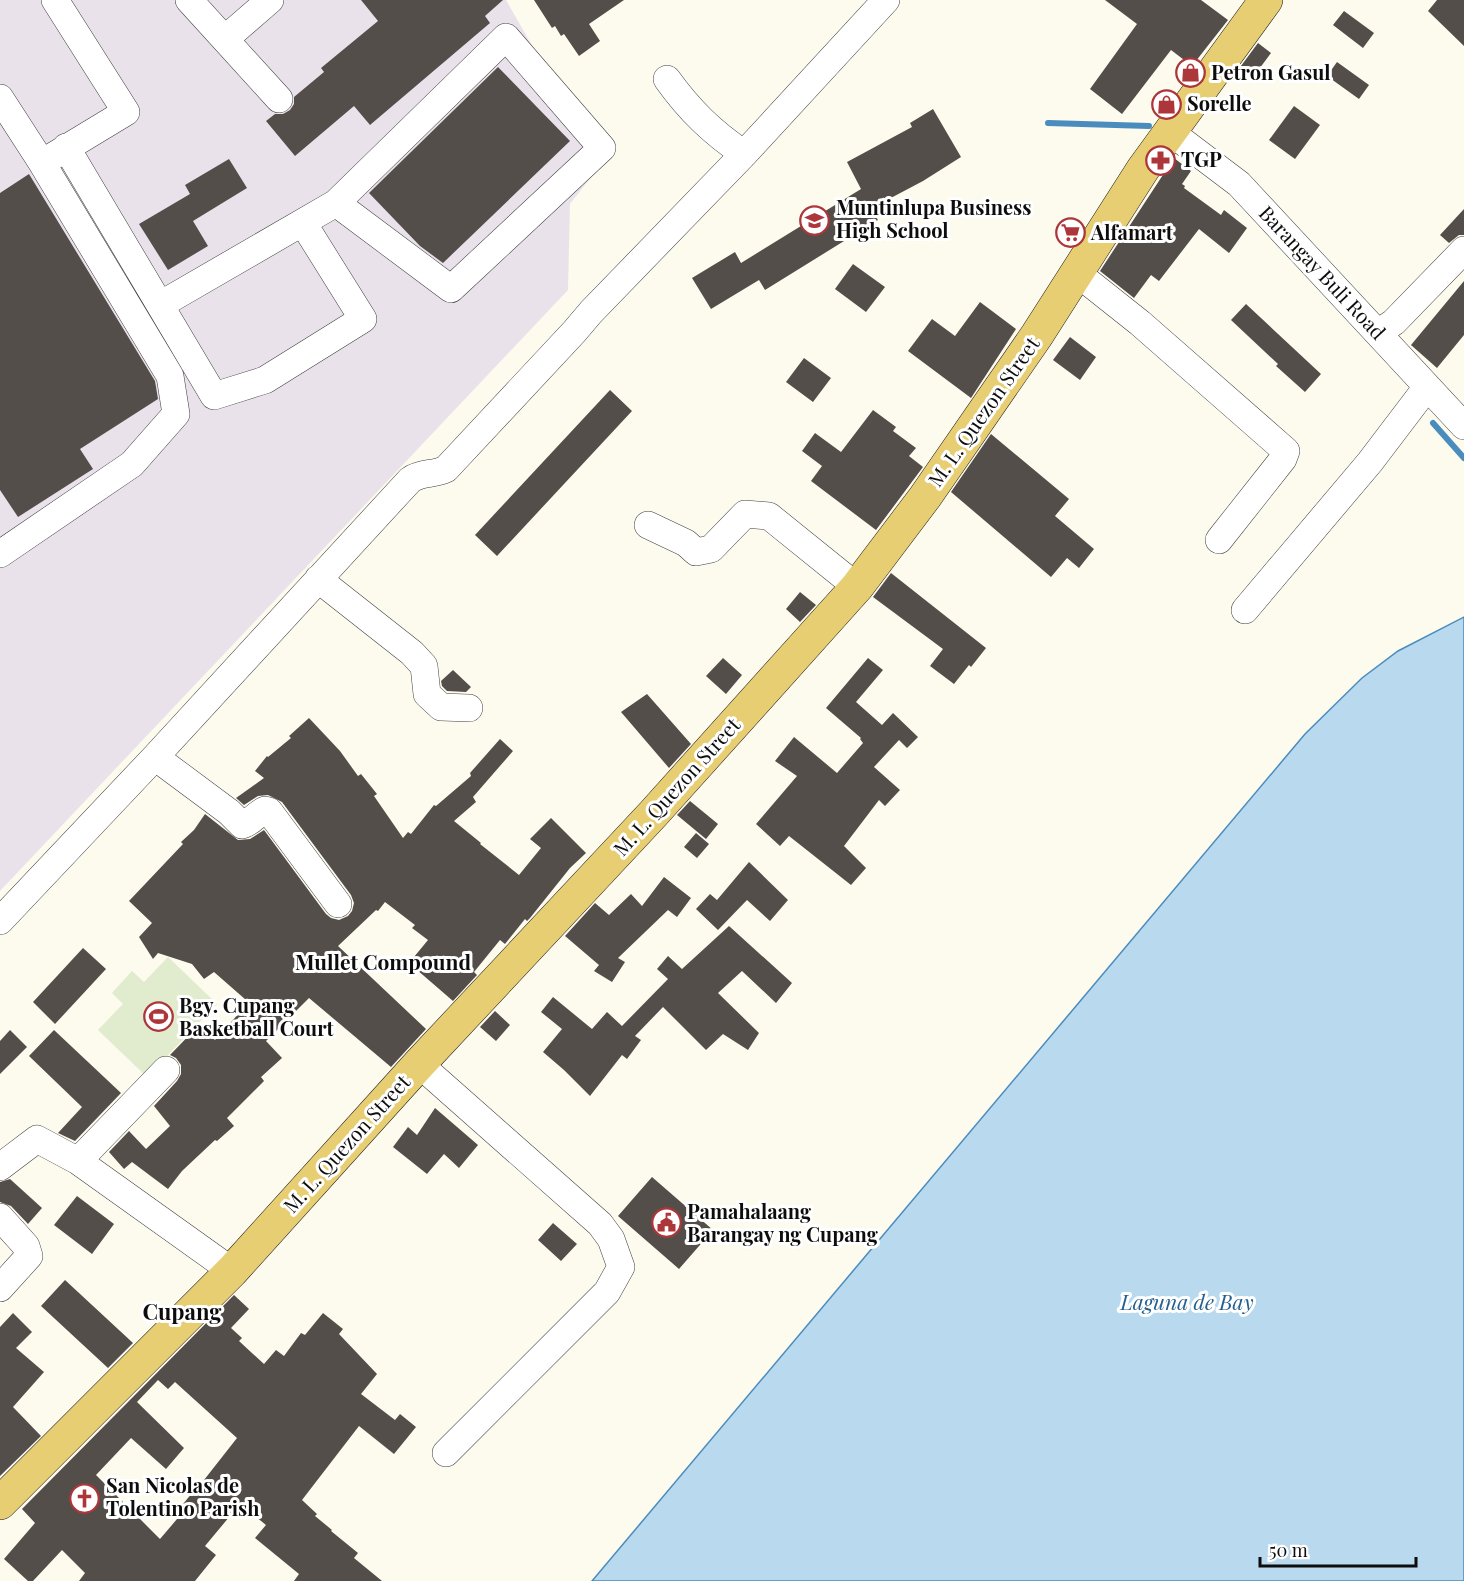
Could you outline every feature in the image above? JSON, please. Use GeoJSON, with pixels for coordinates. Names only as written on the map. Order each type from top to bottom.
{"type":"FeatureCollection","features":[{"type":"Feature","properties":{"kind":"main road","name":"M. L. Quezon Street"},"geometry":{"type":"LineString","coordinates":[[0,1503],[232,1271],[419,1064],[653,814],[857,587],[925,497],[1077,273],[1169,131],[1266,0]]}},
{"type":"Feature","properties":{"kind":"street"},"geometry":{"type":"LineString","coordinates":[[42,163],[126,112],[55,0]]}},
{"type":"Feature","properties":{"kind":"street"},"geometry":{"type":"LineString","coordinates":[[189,0],[279,99]]}},
{"type":"Feature","properties":{"kind":"street"},"geometry":{"type":"LineString","coordinates":[[225,39],[270,0]]}},
{"type":"Feature","properties":{"kind":"street"},"geometry":{"type":"LineString","coordinates":[[0,921],[155,757],[410,480],[418,475],[438,473],[446,469],[591,312],[744,154],[886,0]]}},
{"type":"Feature","properties":{"kind":"street"},"geometry":{"type":"LineString","coordinates":[[160,305],[336,203],[506,38],[602,148],[451,289],[336,203]]}},
{"type":"Feature","properties":{"kind":"street"},"geometry":{"type":"LineString","coordinates":[[667,80],[693,114],[713,132],[744,154]]}},
{"type":"Feature","properties":{"kind":"street"},"geometry":{"type":"LineString","coordinates":[[0,98],[171,375],[176,414],[132,464],[0,554]]}},
{"type":"Feature","properties":{"kind":"street","name":"Barangay Buli Road"},"geometry":{"type":"LineString","coordinates":[[1169,131],[1239,184],[1464,426]]}},
{"type":"Feature","properties":{"kind":"street"},"geometry":{"type":"LineString","coordinates":[[66,147],[214,396],[265,380],[363,319],[303,223]]}},
{"type":"Feature","properties":{"kind":"street"},"geometry":{"type":"LineString","coordinates":[[1378,333],[1394,322],[1464,250]]}},
{"type":"Feature","properties":{"kind":"street"},"geometry":{"type":"LineString","coordinates":[[1077,273],[1140,323],[1286,451],[1283,459],[1219,540]]}},
{"type":"Feature","properties":{"kind":"street"},"geometry":{"type":"LineString","coordinates":[[1245,610],[1371,462],[1427,387]]}},
{"type":"Feature","properties":{"kind":"street"},"geometry":{"type":"LineString","coordinates":[[648,525],[686,543],[696,552],[711,549],[745,514],[769,516],[857,587]]}},
{"type":"Feature","properties":{"kind":"street"},"geometry":{"type":"LineString","coordinates":[[318,579],[412,653],[424,666],[427,694],[441,707],[469,708]]}},
{"type":"Feature","properties":{"kind":"street"},"geometry":{"type":"LineString","coordinates":[[155,757],[229,812],[242,825],[260,812],[265,810],[269,812],[338,903]]}},
{"type":"Feature","properties":{"kind":"street"},"geometry":{"type":"LineString","coordinates":[[419,1064],[600,1224],[611,1239],[621,1268],[606,1292],[446,1453]]}},
{"type":"Feature","properties":{"kind":"street"},"geometry":{"type":"LineString","coordinates":[[78,1161],[166,1070]]}},
{"type":"Feature","properties":{"kind":"street"},"geometry":{"type":"LineString","coordinates":[[0,1167],[37,1139],[78,1161],[232,1271]]}},
{"type":"Feature","properties":{"kind":"street"},"geometry":{"type":"LineString","coordinates":[[0,1288],[29,1256],[26,1246],[1,1221]]}},
{"type":"Feature","properties":{"kind":"shaded area"},"geometry":{"type":"Polygon","coordinates":[[[0,0],[506,0],[559,93],[610,153],[570,204],[568,290],[0,891],[0,0]]]}},
{"type":"Feature","properties":{"kind":"green space","name":"Bgy. Cupang Basketball Court"},"geometry":{"type":"Polygon","coordinates":[[[168,957],[217,1004],[147,1077],[98,1030],[123,1004],[112,993],[132,971],[144,982],[168,957]]]}},
{"type":"Feature","properties":{"kind":"water","name":"Laguna de Bay"},"geometry":{"type":"Polygon","coordinates":[[[1464,617],[1464,1581],[592,1581],[1305,734],[1362,678],[1398,651],[1464,617]]]}},
{"type":"Feature","properties":{"kind":"building"},"geometry":{"type":"Polygon","coordinates":[[[361,0],[503,0],[485,16],[490,23],[370,125],[354,106],[295,156],[266,121],[275,114],[283,114],[290,110],[294,104],[294,97],[324,72],[321,68],[378,21],[361,0]]]}},
{"type":"Feature","properties":{"kind":"building"},"geometry":{"type":"Polygon","coordinates":[[[534,0],[624,0],[589,24],[600,41],[579,56],[564,34],[561,36],[555,26],[552,28],[534,0]]]}},
{"type":"Feature","properties":{"kind":"building"},"geometry":{"type":"Polygon","coordinates":[[[1105,0],[1201,0],[1228,20],[1192,66],[1171,50],[1122,114],[1090,89],[1137,24],[1105,0]]]}},
{"type":"Feature","properties":{"kind":"building"},"geometry":{"type":"Polygon","coordinates":[[[1437,0],[1464,0],[1464,46],[1428,11],[1437,0]]]}},
{"type":"Feature","properties":{"kind":"building"},"geometry":{"type":"Polygon","coordinates":[[[1344,11],[1374,33],[1363,48],[1333,25],[1344,11]]]}},
{"type":"Feature","properties":{"kind":"building"},"geometry":{"type":"Polygon","coordinates":[[[1258,43],[1271,53],[1251,80],[1238,70],[1258,43]]]}},
{"type":"Feature","properties":{"kind":"building"},"geometry":{"type":"Polygon","coordinates":[[[1337,62],[1369,85],[1359,99],[1327,76],[1337,62]]]}},
{"type":"Feature","properties":{"kind":"building"},"geometry":{"type":"Polygon","coordinates":[[[498,67],[570,141],[443,263],[420,246],[369,193],[498,67]]]}},
{"type":"Feature","properties":{"kind":"building"},"geometry":{"type":"Polygon","coordinates":[[[1294,106],[1320,125],[1295,159],[1269,140],[1294,106]]]}},
{"type":"Feature","properties":{"kind":"building"},"geometry":{"type":"Polygon","coordinates":[[[933,109],[961,157],[923,181],[870,209],[878,220],[765,290],[759,280],[711,309],[692,278],[735,252],[741,263],[861,189],[847,162],[912,127],[910,123],[933,109]]]}},
{"type":"Feature","properties":{"kind":"building"},"geometry":{"type":"Polygon","coordinates":[[[1174,158],[1191,171],[1182,184],[1184,188],[1221,215],[1224,210],[1247,228],[1229,253],[1199,229],[1159,281],[1151,275],[1134,298],[1100,271],[1174,158]]]}},
{"type":"Feature","properties":{"kind":"building"},"geometry":{"type":"Polygon","coordinates":[[[229,159],[247,188],[193,221],[208,246],[168,270],[139,224],[190,194],[185,185],[229,159]]]}},
{"type":"Feature","properties":{"kind":"building"},"geometry":{"type":"Polygon","coordinates":[[[29,174],[155,381],[158,399],[80,449],[93,469],[18,517],[0,490],[0,193],[29,174]]]}},
{"type":"Feature","properties":{"kind":"building"},"geometry":{"type":"Polygon","coordinates":[[[1464,209],[1464,235],[1459,235],[1449,243],[1440,235],[1464,209]]]}},
{"type":"Feature","properties":{"kind":"building"},"geometry":{"type":"Polygon","coordinates":[[[853,264],[885,287],[866,312],[835,289],[853,264]]]}},
{"type":"Feature","properties":{"kind":"building"},"geometry":{"type":"Polygon","coordinates":[[[1464,281],[1464,335],[1437,368],[1411,345],[1464,281]]]}},
{"type":"Feature","properties":{"kind":"building"},"geometry":{"type":"Polygon","coordinates":[[[980,302],[1016,329],[971,398],[908,351],[932,319],[955,336],[980,302]]]}},
{"type":"Feature","properties":{"kind":"building"},"geometry":{"type":"Polygon","coordinates":[[[1246,304],[1321,374],[1305,392],[1231,320],[1246,304]]]}},
{"type":"Feature","properties":{"kind":"building"},"geometry":{"type":"Polygon","coordinates":[[[1070,337],[1096,357],[1080,380],[1053,360],[1070,337]]]}},
{"type":"Feature","properties":{"kind":"building"},"geometry":{"type":"Polygon","coordinates":[[[804,358],[831,378],[813,402],[786,382],[804,358]]]}},
{"type":"Feature","properties":{"kind":"building"},"geometry":{"type":"Polygon","coordinates":[[[610,390],[632,411],[497,556],[475,535],[610,390]]]}},
{"type":"Feature","properties":{"kind":"building"},"geometry":{"type":"Polygon","coordinates":[[[873,410],[896,427],[893,431],[916,448],[909,456],[923,467],[876,530],[811,481],[822,466],[802,451],[815,433],[841,452],[873,410]]]}},
{"type":"Feature","properties":{"kind":"building"},"geometry":{"type":"Polygon","coordinates":[[[991,434],[1069,499],[1055,516],[1094,549],[1079,568],[1067,558],[1051,577],[951,492],[991,434]]]}},
{"type":"Feature","properties":{"kind":"building"},"geometry":{"type":"Polygon","coordinates":[[[891,573],[986,648],[954,684],[930,666],[943,649],[873,597],[891,573]]]}},
{"type":"Feature","properties":{"kind":"building"},"geometry":{"type":"Polygon","coordinates":[[[800,592],[816,605],[800,622],[786,609],[800,592]]]}},
{"type":"Feature","properties":{"kind":"building"},"geometry":{"type":"Polygon","coordinates":[[[723,658],[742,675],[726,694],[706,676],[723,658]]]}},
{"type":"Feature","properties":{"kind":"building"},"geometry":{"type":"Polygon","coordinates":[[[868,658],[883,670],[856,702],[882,725],[893,713],[918,737],[907,748],[899,740],[874,767],[900,790],[885,806],[879,800],[844,846],[866,868],[851,885],[789,836],[780,846],[756,824],[797,776],[775,761],[794,737],[837,773],[863,743],[861,738],[826,708],[868,658]]]}},
{"type":"Feature","properties":{"kind":"building"},"geometry":{"type":"Polygon","coordinates":[[[453,670],[471,687],[466,692],[447,691],[442,686],[441,681],[453,670]]]}},
{"type":"Feature","properties":{"kind":"building"},"geometry":{"type":"Polygon","coordinates":[[[647,694],[691,744],[669,768],[621,712],[647,694]]]}},
{"type":"Feature","properties":{"kind":"building"},"geometry":{"type":"Polygon","coordinates":[[[309,718],[340,751],[358,776],[361,774],[377,794],[374,796],[403,838],[408,832],[411,834],[434,805],[436,806],[471,776],[470,773],[500,739],[513,751],[473,797],[476,802],[454,821],[519,875],[541,848],[530,839],[551,818],[586,853],[570,868],[530,918],[527,921],[525,919],[505,944],[500,940],[474,972],[477,975],[453,1001],[409,963],[428,940],[412,928],[415,925],[385,902],[338,946],[426,1029],[391,1067],[309,998],[266,1041],[282,1058],[261,1077],[264,1081],[227,1118],[234,1126],[217,1141],[215,1140],[182,1171],[168,1189],[132,1162],[124,1169],[109,1152],[129,1131],[146,1149],[170,1126],[154,1106],[181,1074],[181,1065],[176,1058],[170,1055],[199,1025],[215,1040],[241,1011],[238,1008],[246,1000],[214,972],[204,979],[192,964],[158,953],[153,959],[139,937],[152,923],[129,901],[183,844],[181,842],[194,830],[205,814],[238,840],[250,839],[264,830],[326,914],[339,920],[348,916],[354,903],[351,895],[282,802],[268,795],[258,796],[244,805],[236,798],[264,778],[255,771],[267,756],[291,738],[289,736],[309,718]]]}},
{"type":"Feature","properties":{"kind":"building"},"geometry":{"type":"Polygon","coordinates":[[[690,801],[718,824],[706,839],[677,815],[690,801]]]}},
{"type":"Feature","properties":{"kind":"building"},"geometry":{"type":"Polygon","coordinates":[[[696,833],[709,844],[697,858],[684,847],[696,833]]]}},
{"type":"Feature","properties":{"kind":"building"},"geometry":{"type":"Polygon","coordinates":[[[749,862],[788,900],[770,921],[747,900],[718,930],[696,909],[710,894],[717,900],[749,862]]]}},
{"type":"Feature","properties":{"kind":"building"},"geometry":{"type":"Polygon","coordinates":[[[664,877],[691,898],[677,917],[668,910],[618,958],[625,962],[612,982],[594,971],[599,965],[565,936],[595,903],[609,915],[631,894],[642,906],[664,877]]]}},
{"type":"Feature","properties":{"kind":"building"},"geometry":{"type":"Polygon","coordinates":[[[729,926],[792,983],[776,1003],[742,971],[718,993],[759,1033],[748,1050],[723,1034],[706,1050],[663,1007],[635,1036],[641,1040],[627,1059],[622,1055],[590,1096],[543,1052],[562,1029],[541,1012],[553,997],[592,1029],[607,1012],[622,1026],[668,979],[657,969],[668,956],[682,969],[729,926]]]}},
{"type":"Feature","properties":{"kind":"building"},"geometry":{"type":"Polygon","coordinates":[[[83,948],[106,969],[55,1024],[33,1002],[83,948]]]}},
{"type":"Feature","properties":{"kind":"building"},"geometry":{"type":"Polygon","coordinates":[[[495,1011],[510,1025],[496,1041],[480,1027],[495,1011]]]}},
{"type":"Feature","properties":{"kind":"building"},"geometry":{"type":"Polygon","coordinates":[[[10,1030],[27,1047],[0,1074],[0,1041],[10,1030]]]}},
{"type":"Feature","properties":{"kind":"building"},"geometry":{"type":"Polygon","coordinates":[[[54,1030],[121,1093],[75,1141],[58,1133],[82,1107],[29,1056],[54,1030]]]}},
{"type":"Feature","properties":{"kind":"building"},"geometry":{"type":"Polygon","coordinates":[[[435,1108],[478,1145],[459,1168],[444,1154],[427,1174],[393,1147],[408,1127],[417,1135],[435,1108]]]}},
{"type":"Feature","properties":{"kind":"building","name":"Pamahalaang Barangay ng Cupang"},"geometry":{"type":"Polygon","coordinates":[[[652,1177],[713,1230],[679,1269],[618,1216],[652,1177]]]}},
{"type":"Feature","properties":{"kind":"building"},"geometry":{"type":"Polygon","coordinates":[[[10,1179],[42,1208],[28,1224],[11,1206],[0,1202],[0,1182],[10,1179]]]}},
{"type":"Feature","properties":{"kind":"building"},"geometry":{"type":"Polygon","coordinates":[[[77,1196],[114,1224],[92,1254],[54,1225],[77,1196]]]}},
{"type":"Feature","properties":{"kind":"building"},"geometry":{"type":"Polygon","coordinates":[[[553,1223],[577,1244],[561,1261],[538,1240],[553,1223]]]}},
{"type":"Feature","properties":{"kind":"building"},"geometry":{"type":"Polygon","coordinates":[[[65,1280],[133,1343],[108,1368],[41,1306],[65,1280]]]}},
{"type":"Feature","properties":{"kind":"building"},"geometry":{"type":"Polygon","coordinates":[[[234,1295],[249,1309],[231,1328],[242,1338],[239,1341],[264,1364],[276,1350],[284,1356],[301,1333],[305,1335],[323,1313],[343,1329],[339,1334],[377,1374],[361,1394],[395,1420],[400,1414],[416,1427],[394,1454],[359,1426],[302,1500],[317,1514],[315,1516],[358,1553],[354,1558],[382,1581],[294,1581],[299,1574],[255,1538],[266,1525],[240,1504],[205,1546],[216,1555],[195,1581],[79,1581],[85,1573],[62,1550],[33,1581],[28,1581],[4,1559],[35,1523],[22,1509],[234,1295]],[[158,1380],[137,1402],[184,1448],[166,1469],[131,1438],[96,1475],[160,1539],[183,1512],[179,1509],[237,1438],[175,1382],[168,1389],[158,1380]]]}},
{"type":"Feature","properties":{"kind":"building"},"geometry":{"type":"Polygon","coordinates":[[[13,1313],[32,1332],[16,1348],[44,1372],[13,1407],[41,1436],[0,1476],[0,1327],[13,1313]]]}},
{"type":"Feature","properties":{"kind":"waterway"},"geometry":{"type":"LineString","coordinates":[[1048,123],[1149,126]]}},
{"type":"Feature","properties":{"kind":"waterway"},"geometry":{"type":"LineString","coordinates":[[1433,423],[1464,458]]}},
{"type":"Feature","properties":{"kind":"place","name":"Petron Gasul"},"geometry":{"type":"Point","coordinates":[1190,73]}},
{"type":"Feature","properties":{"kind":"place","name":"Sorelle"},"geometry":{"type":"Point","coordinates":[1166,104]}},
{"type":"Feature","properties":{"kind":"place","name":"TGP"},"geometry":{"type":"Point","coordinates":[1160,160]}},
{"type":"Feature","properties":{"kind":"place","name":"Muntinlupa Business High School"},"geometry":{"type":"Point","coordinates":[815,220]}},
{"type":"Feature","properties":{"kind":"place","name":"Alfamart"},"geometry":{"type":"Point","coordinates":[1070,233]}},
{"type":"Feature","properties":{"kind":"place","name":"Bgy. Cupang Basketball Court"},"geometry":{"type":"Point","coordinates":[158,1017]}},
{"type":"Feature","properties":{"kind":"place","name":"Pamahalaang Barangay ng Cupang"},"geometry":{"type":"Point","coordinates":[666,1223]}},
{"type":"Feature","properties":{"kind":"place","name":"San Nicolas de Tolentino Parish"},"geometry":{"type":"Point","coordinates":[85,1498]}},
{"type":"Feature","properties":{"kind":"district","name":"Mullet Compound"},"geometry":{"type":"Point","coordinates":[383,963]}},
{"type":"Feature","properties":{"kind":"district","name":"Cupang"},"geometry":{"type":"Point","coordinates":[182,1312]}}]}
